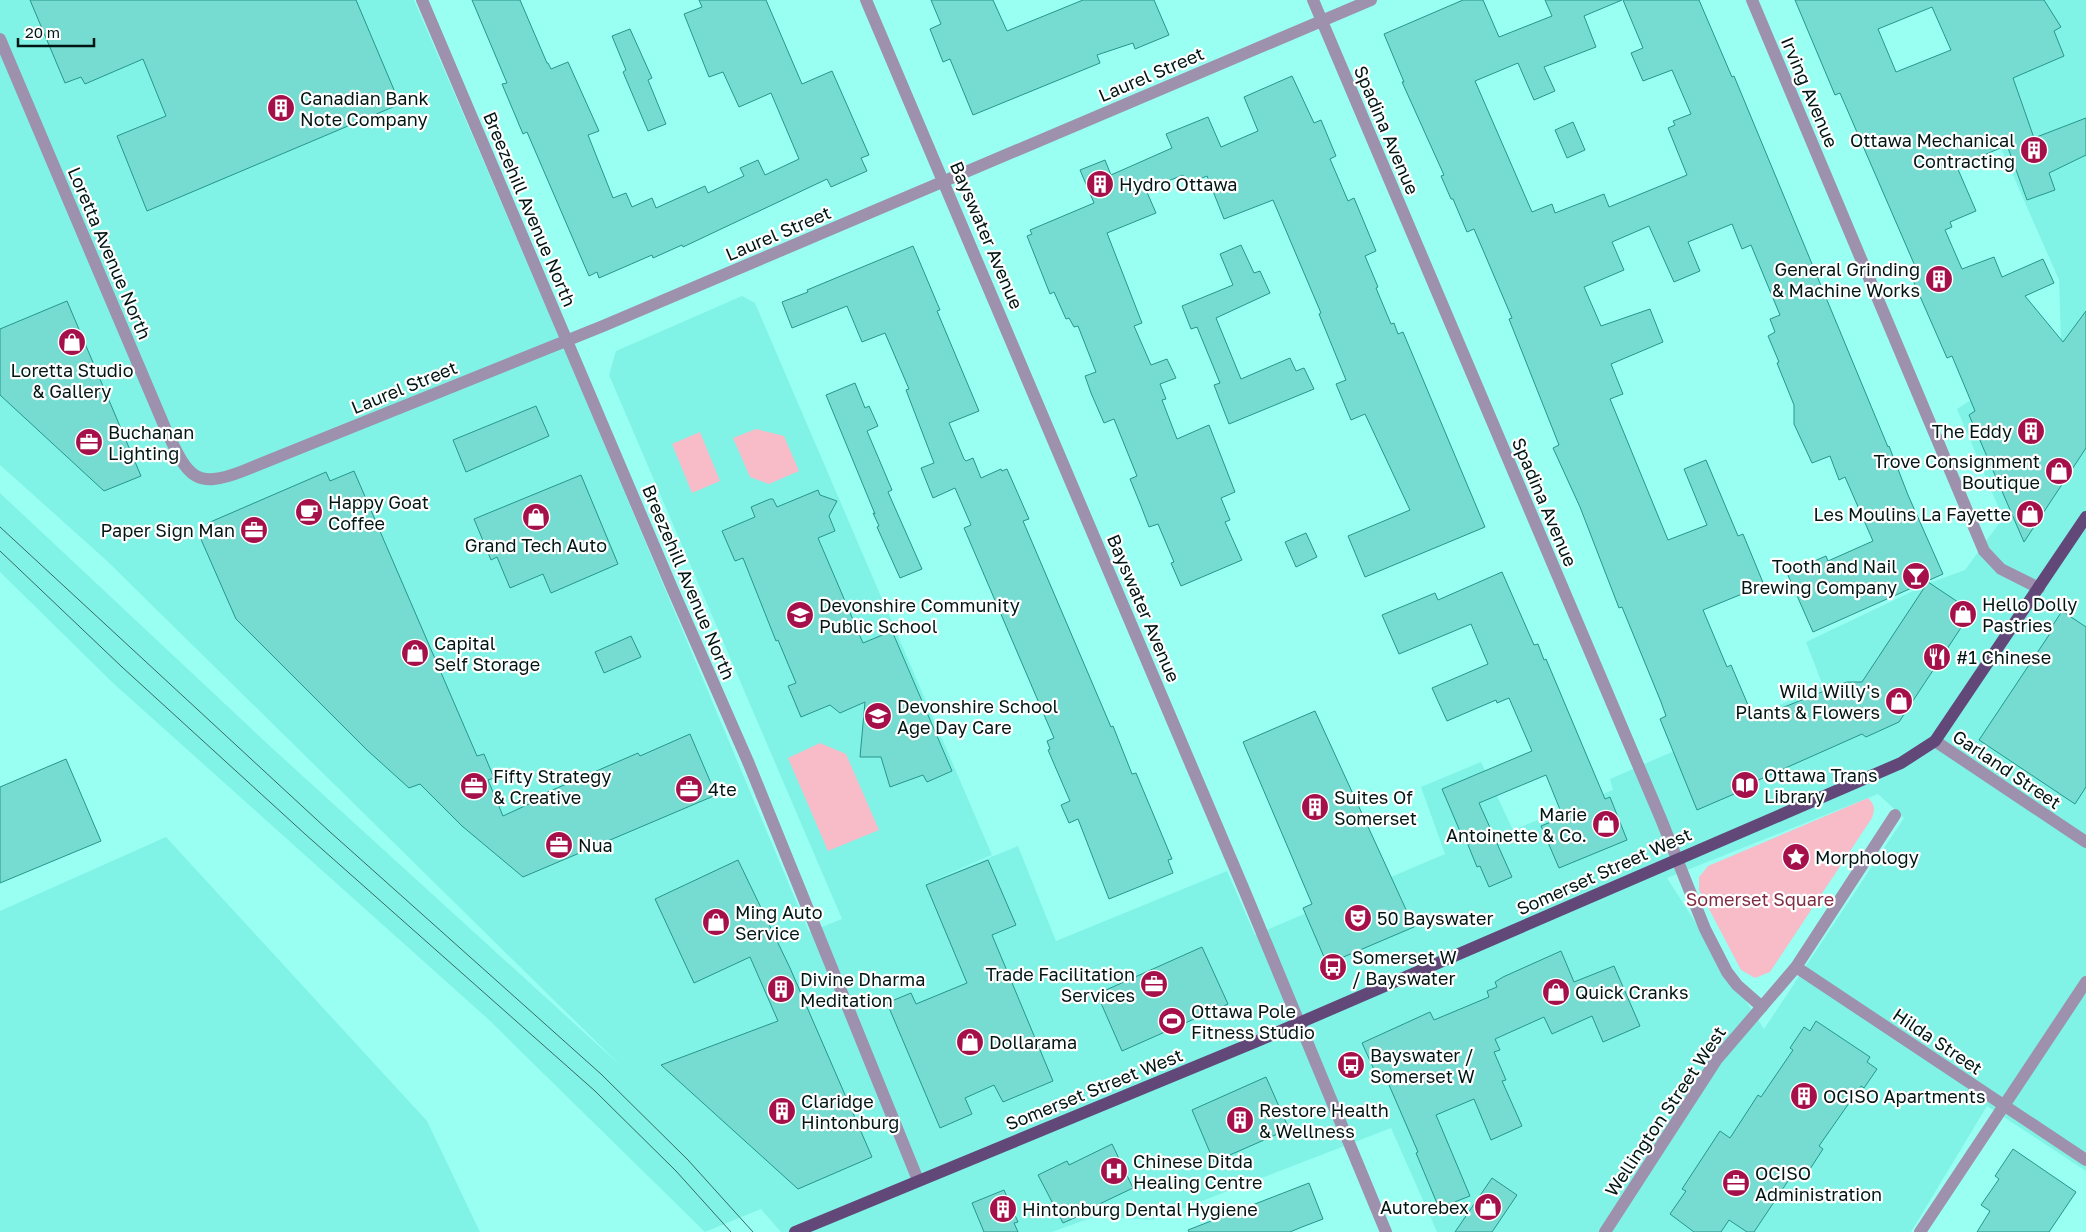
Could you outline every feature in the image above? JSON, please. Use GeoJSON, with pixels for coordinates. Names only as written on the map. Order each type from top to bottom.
{"type":"FeatureCollection","features":[{"type":"Feature","properties":{"kind":"main road"},"geometry":{"type":"LineString","coordinates":[[1934,741],[2086,517]]}},
{"type":"Feature","properties":{"kind":"main road","name":"Somerset Street West"},"geometry":{"type":"LineString","coordinates":[[796,1232],[1298,1023],[1901,763],[1934,741]]}},
{"type":"Feature","properties":{"kind":"street","name":"Breezehill Avenue North"},"geometry":{"type":"LineString","coordinates":[[422,0],[749,764],[918,1180]]}},
{"type":"Feature","properties":{"kind":"street","name":"Bayswater Avenue"},"geometry":{"type":"LineString","coordinates":[[866,0],[945,182],[1241,883],[1386,1232]]}},
{"type":"Feature","properties":{"kind":"street","name":"Spadina Avenue"},"geometry":{"type":"LineString","coordinates":[[1313,0],[1678,858],[1705,929],[1727,972],[1737,985],[1762,1007]]}},
{"type":"Feature","properties":{"kind":"street","name":"Laurel Street"},"geometry":{"type":"LineString","coordinates":[[194,476],[209,481],[224,478],[566,340],[945,182],[1371,0]]}},
{"type":"Feature","properties":{"kind":"street","name":"Irving Avenue"},"geometry":{"type":"LineString","coordinates":[[1752,0],[1984,551],[2001,569],[2039,588]]}},
{"type":"Feature","properties":{"kind":"street","name":"Loretta Avenue North"},"geometry":{"type":"LineString","coordinates":[[0,39],[166,430],[186,468],[194,476]]}},
{"type":"Feature","properties":{"kind":"street","name":"Garland Street"},"geometry":{"type":"LineString","coordinates":[[1934,741],[2086,842]]}},
{"type":"Feature","properties":{"kind":"street","name":"Wellington Street West"},"geometry":{"type":"LineString","coordinates":[[1605,1232],[1717,1059],[1796,967],[1895,815]]}},
{"type":"Feature","properties":{"kind":"street","name":"Hilda Street"},"geometry":{"type":"LineString","coordinates":[[1796,967],[2086,1160]]}},
{"type":"Feature","properties":{"kind":"street"},"geometry":{"type":"LineString","coordinates":[[1920,1232],[2086,982]]}},
{"type":"Feature","properties":{"kind":"shaded area"},"geometry":{"type":"Polygon","coordinates":[[[0,0],[414,0],[566,353],[809,932],[842,919],[609,375],[616,351],[742,296],[755,303],[992,855],[925,884],[1018,846],[1056,941],[1227,871],[1255,935],[1445,854],[1421,787],[1481,762],[1513,830],[1613,790],[1610,779],[1823,686],[1806,642],[1932,582],[1965,570],[2003,518],[1957,409],[2061,341],[2059,280],[1936,0],[2086,0],[2086,1171],[1987,1106],[1911,1232],[1437,1232],[1391,1128],[1153,1220],[1096,1216],[1052,1232],[781,1232],[761,1209],[705,1232],[488,1019],[114,684],[0,572],[0,493],[272,748],[622,1067],[106,560],[0,465],[0,0]],[[1878,794],[1667,878],[1764,1029],[1904,818],[1878,794]]]}},
{"type":"Feature","properties":{"kind":"shaded area"},"geometry":{"type":"Polygon","coordinates":[[[166,837],[427,1121],[480,1232],[0,1232],[0,911],[166,837]]]}},
{"type":"Feature","properties":{"kind":"green space"},"geometry":{"type":"Polygon","coordinates":[[[756,429],[784,436],[799,471],[769,484],[750,477],[733,438],[756,429]]]}},
{"type":"Feature","properties":{"kind":"green space"},"geometry":{"type":"Polygon","coordinates":[[[700,432],[720,481],[692,493],[672,444],[700,432]]]}},
{"type":"Feature","properties":{"kind":"green space"},"geometry":{"type":"Polygon","coordinates":[[[820,743],[846,754],[879,830],[828,851],[788,758],[820,743]]]}},
{"type":"Feature","properties":{"kind":"green space","name":"Somerset Square"},"geometry":{"type":"Polygon","coordinates":[[[1868,798],[1874,807],[1872,818],[1770,972],[1755,978],[1741,970],[1699,890],[1699,877],[1708,866],[1868,798]]]}},
{"type":"Feature","properties":{"kind":"building","name":"Canadian Bank Note Company"},"geometry":{"type":"Polygon","coordinates":[[[30,0],[356,0],[400,104],[147,211],[117,136],[166,116],[143,59],[85,84],[81,77],[65,83],[30,0]]]}},
{"type":"Feature","properties":{"kind":"building"},"geometry":{"type":"Polygon","coordinates":[[[472,0],[520,0],[551,69],[568,62],[599,131],[588,135],[613,198],[626,193],[632,207],[652,198],[656,208],[705,186],[708,193],[744,176],[740,168],[758,160],[765,175],[799,159],[771,93],[739,107],[723,72],[709,77],[684,14],[702,7],[699,0],[766,0],[802,84],[832,71],[869,155],[861,158],[867,171],[831,187],[827,179],[683,247],[682,245],[653,258],[652,255],[599,278],[597,272],[589,276],[527,132],[523,134],[502,84],[507,83],[472,0]]]}},
{"type":"Feature","properties":{"kind":"building"},"geometry":{"type":"Polygon","coordinates":[[[931,0],[993,0],[1007,31],[1083,0],[1154,0],[1169,35],[1135,49],[1133,43],[1097,55],[1100,63],[973,115],[950,59],[943,62],[930,29],[941,24],[931,0]]]}},
{"type":"Feature","properties":{"kind":"building"},"geometry":{"type":"Polygon","coordinates":[[[1463,0],[1483,0],[1499,37],[1552,16],[1545,0],[1622,0],[1584,16],[1596,47],[1544,67],[1555,91],[1534,100],[1518,63],[1475,81],[1532,212],[1552,204],[1555,213],[1604,194],[1609,207],[1687,175],[1668,128],[1675,125],[1673,121],[1691,114],[1672,70],[1643,81],[1631,53],[1643,48],[1623,0],[1699,0],[1732,77],[1734,76],[1908,495],[1943,574],[1813,632],[1787,573],[1826,556],[1828,561],[1873,541],[1845,477],[1839,480],[1830,456],[1812,463],[1794,424],[1794,405],[1768,336],[1775,332],[1770,319],[1780,315],[1751,245],[1742,249],[1732,224],[1688,242],[1700,271],[1674,282],[1649,226],[1612,242],[1624,270],[1584,287],[1601,326],[1650,309],[1663,342],[1611,364],[1623,394],[1610,399],[1668,540],[1707,525],[1684,469],[1706,460],[1738,536],[1743,534],[1764,585],[1703,610],[1727,667],[1731,665],[1754,719],[1847,682],[1862,682],[1928,582],[1967,608],[1968,617],[1899,722],[1866,737],[1862,734],[1754,782],[1755,785],[1697,810],[1660,719],[1666,716],[1661,702],[1622,607],[1619,608],[1580,507],[1553,448],[1559,445],[1509,319],[1512,318],[1474,229],[1467,232],[1453,199],[1451,199],[1441,176],[1444,175],[1402,82],[1404,82],[1384,34],[1463,0]]]}},
{"type":"Feature","properties":{"kind":"building"},"geometry":{"type":"Polygon","coordinates":[[[1795,0],[2044,0],[2061,27],[2054,31],[2064,56],[2013,78],[2034,138],[2086,118],[2086,155],[2049,173],[2055,190],[2027,200],[2007,145],[1957,167],[1976,211],[1950,222],[1952,227],[1945,230],[1962,269],[1994,257],[2002,277],[2043,259],[2054,283],[2025,296],[2063,342],[2086,311],[2086,448],[2024,542],[1969,415],[1975,411],[1952,356],[1947,358],[1908,269],[1915,266],[1840,93],[1835,95],[1795,0]],[[1932,7],[1878,29],[1896,72],[1951,50],[1932,7]]]}},
{"type":"Feature","properties":{"kind":"building"},"geometry":{"type":"Polygon","coordinates":[[[630,29],[652,78],[648,80],[666,124],[648,131],[623,72],[626,70],[612,36],[630,29]]]}},
{"type":"Feature","properties":{"kind":"building"},"geometry":{"type":"Polygon","coordinates":[[[1292,76],[1314,123],[1321,120],[1336,156],[1330,159],[1348,201],[1354,198],[1376,251],[1365,256],[1378,287],[1376,288],[1391,324],[1394,323],[1398,334],[1403,332],[1485,527],[1365,577],[1348,536],[1410,510],[1365,414],[1351,420],[1336,384],[1346,380],[1319,314],[1321,313],[1273,200],[1224,219],[1207,176],[1187,184],[1183,175],[1146,190],[1156,213],[1107,233],[1142,323],[1134,326],[1151,365],[1167,359],[1176,378],[1160,384],[1166,399],[1162,400],[1177,439],[1209,425],[1235,492],[1221,498],[1230,520],[1225,522],[1242,560],[1181,586],[1171,563],[1174,562],[1158,524],[1149,527],[1130,479],[1137,476],[1114,419],[1104,423],[1091,393],[1085,376],[1096,372],[1078,326],[1074,327],[1069,318],[1066,319],[1054,292],[1050,294],[1027,236],[1032,234],[1030,230],[1094,203],[1080,170],[1105,160],[1111,175],[1172,148],[1166,134],[1208,117],[1221,147],[1258,131],[1244,97],[1292,76]]]}},
{"type":"Feature","properties":{"kind":"building"},"geometry":{"type":"Polygon","coordinates":[[[1573,122],[1585,150],[1567,158],[1555,130],[1573,122]]]}},
{"type":"Feature","properties":{"kind":"building"},"geometry":{"type":"Polygon","coordinates":[[[1241,245],[1254,273],[1260,271],[1270,293],[1216,318],[1241,379],[1290,358],[1296,371],[1304,368],[1314,389],[1229,424],[1214,385],[1220,383],[1197,327],[1191,329],[1182,306],[1233,285],[1220,254],[1241,245]]]}},
{"type":"Feature","properties":{"kind":"building"},"geometry":{"type":"Polygon","coordinates":[[[913,246],[940,310],[937,311],[979,411],[949,423],[964,459],[966,461],[973,458],[981,478],[1001,469],[1002,471],[1007,469],[1029,519],[1023,521],[1111,727],[1113,726],[1132,774],[1136,773],[1172,859],[1168,860],[1173,873],[1109,899],[1078,819],[1069,823],[1061,805],[1070,801],[1048,750],[1050,749],[1047,741],[1054,738],[964,528],[971,525],[955,488],[933,498],[921,468],[934,463],[906,390],[909,389],[885,333],[862,342],[847,306],[792,328],[782,302],[913,246]]]}},
{"type":"Feature","properties":{"kind":"building"},"geometry":{"type":"Polygon","coordinates":[[[67,301],[141,476],[104,491],[0,395],[0,329],[67,301]]]}},
{"type":"Feature","properties":{"kind":"building"},"geometry":{"type":"Polygon","coordinates":[[[855,383],[865,408],[869,406],[878,426],[867,431],[892,490],[888,492],[922,569],[900,578],[877,527],[879,526],[873,513],[875,514],[826,395],[855,383]]]}},
{"type":"Feature","properties":{"kind":"building"},"geometry":{"type":"Polygon","coordinates":[[[536,406],[549,436],[466,472],[453,440],[536,406]]]}},
{"type":"Feature","properties":{"kind":"building"},"geometry":{"type":"Polygon","coordinates":[[[354,471],[477,756],[484,754],[494,778],[488,780],[503,816],[542,798],[541,795],[638,753],[640,756],[690,734],[716,795],[523,877],[462,826],[420,784],[409,788],[367,750],[236,619],[200,537],[212,532],[208,523],[326,472],[330,481],[354,471]]]}},
{"type":"Feature","properties":{"kind":"building"},"geometry":{"type":"Polygon","coordinates":[[[581,475],[618,564],[551,593],[543,574],[510,588],[497,557],[491,560],[474,519],[581,475]]]}},
{"type":"Feature","properties":{"kind":"building"},"geometry":{"type":"Polygon","coordinates":[[[818,490],[820,495],[837,501],[829,516],[835,531],[818,538],[863,643],[892,631],[952,771],[927,782],[923,775],[890,787],[881,757],[860,757],[865,702],[840,713],[830,705],[801,717],[788,686],[796,683],[778,640],[776,641],[743,558],[735,561],[722,531],[755,517],[751,507],[773,499],[777,507],[818,490]]]}},
{"type":"Feature","properties":{"kind":"building"},"geometry":{"type":"Polygon","coordinates":[[[1306,533],[1317,557],[1296,567],[1285,542],[1306,533]]]}},
{"type":"Feature","properties":{"kind":"building"},"geometry":{"type":"Polygon","coordinates":[[[1502,572],[1534,645],[1538,644],[1544,660],[1546,659],[1605,799],[1610,797],[1627,840],[1559,868],[1541,826],[1563,817],[1546,775],[1479,803],[1512,877],[1489,887],[1480,866],[1477,867],[1464,835],[1462,836],[1442,789],[1532,751],[1509,698],[1497,703],[1496,700],[1447,721],[1432,688],[1488,664],[1471,624],[1399,654],[1382,615],[1435,593],[1438,600],[1502,572]]]}},
{"type":"Feature","properties":{"kind":"building"},"geometry":{"type":"Polygon","coordinates":[[[2062,611],[2086,627],[2086,787],[2075,804],[1979,740],[2053,629],[2051,628],[2062,611]]]}},
{"type":"Feature","properties":{"kind":"building"},"geometry":{"type":"Polygon","coordinates":[[[631,636],[641,657],[604,673],[595,652],[631,636]]]}},
{"type":"Feature","properties":{"kind":"building","name":"Suites Of Somerset"},"geometry":{"type":"Polygon","coordinates":[[[1315,711],[1414,927],[1327,964],[1303,908],[1312,904],[1243,742],[1315,711]]]}},
{"type":"Feature","properties":{"kind":"building"},"geometry":{"type":"Polygon","coordinates":[[[66,759],[101,841],[0,883],[0,787],[66,759]]]}},
{"type":"Feature","properties":{"kind":"building","name":"Claridge Hintonburg"},"geometry":{"type":"Polygon","coordinates":[[[738,860],[790,968],[872,1157],[798,1189],[661,1065],[778,1021],[750,957],[694,983],[655,899],[738,860]]]}},
{"type":"Feature","properties":{"kind":"building","name":"Dollarama"},"geometry":{"type":"Polygon","coordinates":[[[988,860],[1016,925],[992,935],[1053,1081],[1003,1102],[994,1085],[965,1098],[972,1114],[940,1128],[887,1003],[911,993],[916,1004],[967,983],[926,885],[988,860]]]}},
{"type":"Feature","properties":{"kind":"building"},"geometry":{"type":"Polygon","coordinates":[[[1202,947],[1228,1004],[1122,1051],[1097,994],[1202,947]]]}},
{"type":"Feature","properties":{"kind":"building"},"geometry":{"type":"Polygon","coordinates":[[[1561,951],[1574,982],[1614,966],[1640,1026],[1603,1042],[1592,1016],[1552,1034],[1544,1017],[1495,1039],[1500,1050],[1494,1052],[1506,1080],[1502,1081],[1522,1126],[1491,1140],[1474,1099],[1436,1115],[1470,1196],[1439,1208],[1416,1153],[1418,1152],[1383,1071],[1376,1074],[1362,1043],[1430,1012],[1434,1020],[1489,997],[1487,991],[1497,987],[1495,982],[1561,951]]]}},
{"type":"Feature","properties":{"kind":"building"},"geometry":{"type":"Polygon","coordinates":[[[1816,1021],[1870,1057],[1867,1062],[1877,1069],[1864,1088],[1861,1086],[1819,1146],[1823,1149],[1810,1169],[1804,1166],[1799,1171],[1796,1169],[1754,1232],[1747,1232],[1729,1220],[1721,1232],[1694,1232],[1670,1214],[1686,1191],[1682,1189],[1720,1131],[1730,1138],[1758,1095],[1761,1097],[1793,1050],[1790,1048],[1804,1027],[1810,1031],[1816,1021]]]}},
{"type":"Feature","properties":{"kind":"building","name":"Restore Health & Wellness"},"geometry":{"type":"Polygon","coordinates":[[[1266,1077],[1289,1129],[1214,1162],[1192,1110],[1266,1077]]]}},
{"type":"Feature","properties":{"kind":"building"},"geometry":{"type":"Polygon","coordinates":[[[1112,1144],[1133,1188],[1063,1223],[1038,1175],[1067,1161],[1069,1165],[1112,1144]]]}},
{"type":"Feature","properties":{"kind":"building"},"geometry":{"type":"Polygon","coordinates":[[[2013,1149],[2076,1192],[2049,1232],[1977,1232],[1990,1211],[1981,1205],[1999,1179],[1995,1176],[2013,1149]]]}},
{"type":"Feature","properties":{"kind":"building","name":"Autorebex"},"geometry":{"type":"Polygon","coordinates":[[[1492,1178],[1517,1195],[1492,1232],[1455,1232],[1492,1178]]]}},
{"type":"Feature","properties":{"kind":"building"},"geometry":{"type":"Polygon","coordinates":[[[1309,1183],[1323,1219],[1290,1232],[1189,1232],[1188,1230],[1309,1183]]]}},
{"type":"Feature","properties":{"kind":"building"},"geometry":{"type":"Polygon","coordinates":[[[1004,1190],[1018,1222],[1014,1223],[1018,1232],[984,1232],[972,1203],[1004,1190]]]}},
{"type":"Feature","properties":{"kind":"tram line"},"geometry":{"type":"LineString","coordinates":[[0,527],[329,831],[601,1074],[688,1160],[753,1232]]}},
{"type":"Feature","properties":{"kind":"tram line"},"geometry":{"type":"LineString","coordinates":[[0,551],[122,667],[305,834],[595,1091],[676,1171],[731,1232]]}},
{"type":"Feature","properties":{"kind":"place","name":"Canadian Bank Note Company"},"geometry":{"type":"Point","coordinates":[281,108]}},
{"type":"Feature","properties":{"kind":"place","name":"Ottawa Mechanical Contracting"},"geometry":{"type":"Point","coordinates":[2034,150]}},
{"type":"Feature","properties":{"kind":"place","name":"Hydro Ottawa"},"geometry":{"type":"Point","coordinates":[1100,184]}},
{"type":"Feature","properties":{"kind":"place","name":"General Grinding & Machine Works"},"geometry":{"type":"Point","coordinates":[1939,279]}},
{"type":"Feature","properties":{"kind":"place","name":"Loretta Studio & Gallery"},"geometry":{"type":"Point","coordinates":[72,342]}},
{"type":"Feature","properties":{"kind":"place","name":"The Eddy"},"geometry":{"type":"Point","coordinates":[2031,431]}},
{"type":"Feature","properties":{"kind":"place","name":"Buchanan Lighting"},"geometry":{"type":"Point","coordinates":[89,442]}},
{"type":"Feature","properties":{"kind":"place","name":"Trove Consignment Boutique"},"geometry":{"type":"Point","coordinates":[2059,471]}},
{"type":"Feature","properties":{"kind":"place","name":"Happy Goat Coffee"},"geometry":{"type":"Point","coordinates":[309,512]}},
{"type":"Feature","properties":{"kind":"place","name":"Les Moulins La Fayette"},"geometry":{"type":"Point","coordinates":[2030,514]}},
{"type":"Feature","properties":{"kind":"place","name":"Grand Tech Auto"},"geometry":{"type":"Point","coordinates":[536,517]}},
{"type":"Feature","properties":{"kind":"place","name":"Paper Sign Man"},"geometry":{"type":"Point","coordinates":[254,530]}},
{"type":"Feature","properties":{"kind":"place","name":"Tooth and Nail Brewing Company"},"geometry":{"type":"Point","coordinates":[1916,576]}},
{"type":"Feature","properties":{"kind":"place","name":"Hello Dolly Pastries"},"geometry":{"type":"Point","coordinates":[1963,614]}},
{"type":"Feature","properties":{"kind":"place","name":"Devonshire Community Public School"},"geometry":{"type":"Point","coordinates":[800,615]}},
{"type":"Feature","properties":{"kind":"place","name":"Capital Self Storage"},"geometry":{"type":"Point","coordinates":[415,653]}},
{"type":"Feature","properties":{"kind":"place","name":"#1 Chinese"},"geometry":{"type":"Point","coordinates":[1937,657]}},
{"type":"Feature","properties":{"kind":"place","name":"Wild Willy's Plants & Flowers"},"geometry":{"type":"Point","coordinates":[1899,701]}},
{"type":"Feature","properties":{"kind":"place","name":"Devonshire School Age Day Care"},"geometry":{"type":"Point","coordinates":[878,716]}},
{"type":"Feature","properties":{"kind":"place","name":"Ottawa Trans Library"},"geometry":{"type":"Point","coordinates":[1745,785]}},
{"type":"Feature","properties":{"kind":"place","name":"Fifty Strategy & Creative"},"geometry":{"type":"Point","coordinates":[474,786]}},
{"type":"Feature","properties":{"kind":"place","name":"4te"},"geometry":{"type":"Point","coordinates":[689,789]}},
{"type":"Feature","properties":{"kind":"place","name":"Suites Of Somerset"},"geometry":{"type":"Point","coordinates":[1315,807]}},
{"type":"Feature","properties":{"kind":"place","name":"Marie Antoinette & Co."},"geometry":{"type":"Point","coordinates":[1606,824]}},
{"type":"Feature","properties":{"kind":"place","name":"Nua"},"geometry":{"type":"Point","coordinates":[559,845]}},
{"type":"Feature","properties":{"kind":"place","name":"Morphology"},"geometry":{"type":"Point","coordinates":[1796,857]}},
{"type":"Feature","properties":{"kind":"place","name":"50 Bayswater"},"geometry":{"type":"Point","coordinates":[1358,918]}},
{"type":"Feature","properties":{"kind":"place","name":"Ming Auto Service"},"geometry":{"type":"Point","coordinates":[716,922]}},
{"type":"Feature","properties":{"kind":"place","name":"Somerset W / Bayswater"},"geometry":{"type":"Point","coordinates":[1333,967]}},
{"type":"Feature","properties":{"kind":"place","name":"Trade Facilitation Services"},"geometry":{"type":"Point","coordinates":[1154,984]}},
{"type":"Feature","properties":{"kind":"place","name":"Divine Dharma Meditation"},"geometry":{"type":"Point","coordinates":[781,989]}},
{"type":"Feature","properties":{"kind":"place","name":"Quick Cranks"},"geometry":{"type":"Point","coordinates":[1556,992]}},
{"type":"Feature","properties":{"kind":"place","name":"Ottawa Pole Fitness Studio"},"geometry":{"type":"Point","coordinates":[1172,1021]}},
{"type":"Feature","properties":{"kind":"place","name":"Dollarama"},"geometry":{"type":"Point","coordinates":[970,1042]}},
{"type":"Feature","properties":{"kind":"place","name":"Bayswater / Somerset W"},"geometry":{"type":"Point","coordinates":[1351,1065]}},
{"type":"Feature","properties":{"kind":"place","name":"OCISO Apartments"},"geometry":{"type":"Point","coordinates":[1804,1096]}},
{"type":"Feature","properties":{"kind":"place","name":"Claridge Hintonburg"},"geometry":{"type":"Point","coordinates":[782,1111]}},
{"type":"Feature","properties":{"kind":"place","name":"Restore Health & Wellness"},"geometry":{"type":"Point","coordinates":[1240,1120]}},
{"type":"Feature","properties":{"kind":"place","name":"Chinese Ditda Healing Centre"},"geometry":{"type":"Point","coordinates":[1114,1171]}},
{"type":"Feature","properties":{"kind":"place","name":"OCISO Administration"},"geometry":{"type":"Point","coordinates":[1736,1183]}},
{"type":"Feature","properties":{"kind":"place","name":"Autorebex"},"geometry":{"type":"Point","coordinates":[1488,1207]}},
{"type":"Feature","properties":{"kind":"place","name":"Hintonburg Dental Hygiene"},"geometry":{"type":"Point","coordinates":[1003,1209]}}]}
